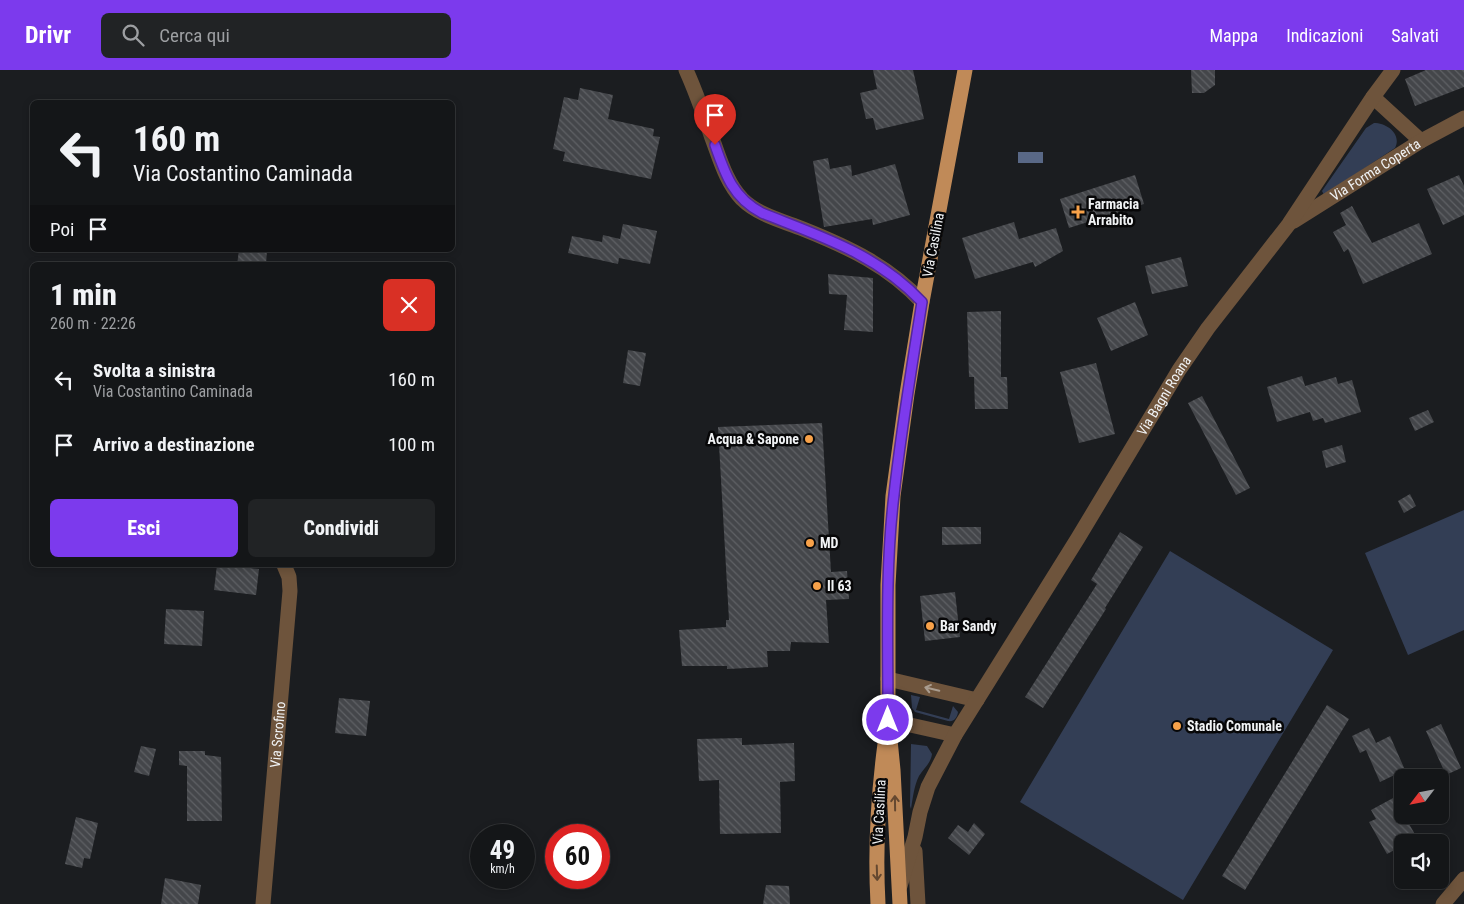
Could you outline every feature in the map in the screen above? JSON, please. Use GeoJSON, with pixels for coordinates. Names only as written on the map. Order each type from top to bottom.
{"type":"FeatureCollection","features":[{"type":"Feature","properties":{"kind":"main road","name":"Via Casilina"},"geometry":{"type":"LineString","coordinates":[[899,898],[893,770],[888,720],[888,585],[893,496],[922,302],[965,70]]}},
{"type":"Feature","properties":{"kind":"main road","name":"Via Casilina"},"geometry":{"type":"LineString","coordinates":[[878,904],[876,876],[877,822],[888,720]]}},
{"type":"Feature","properties":{"kind":"street"},"geometry":{"type":"LineString","coordinates":[[686,70],[725,172],[743,200],[762,213],[839,244],[870,260],[900,280],[922,302]]}},
{"type":"Feature","properties":{"kind":"street","name":"Via Bagni Roana"},"geometry":{"type":"LineString","coordinates":[[915,837],[928,787],[955,734],[1078,538],[1180,370],[1224,307],[1289,224],[1393,70]]}},
{"type":"Feature","properties":{"kind":"street"},"geometry":{"type":"LineString","coordinates":[[1373,97],[1421,142]]}},
{"type":"Feature","properties":{"kind":"street","name":"Via Forma Coperta"},"geometry":{"type":"LineString","coordinates":[[1289,224],[1421,142],[1464,118]]}},
{"type":"Feature","properties":{"kind":"street","name":"Via Scrofino"},"geometry":{"type":"LineString","coordinates":[[263,904],[290,591],[289,577],[285,567]]}},
{"type":"Feature","properties":{"kind":"street"},"geometry":{"type":"LineString","coordinates":[[888,678],[977,700]]}},
{"type":"Feature","properties":{"kind":"street"},"geometry":{"type":"LineString","coordinates":[[888,720],[955,734]]}},
{"type":"Feature","properties":{"kind":"street"},"geometry":{"type":"LineString","coordinates":[[899,898],[915,837]]}},
{"type":"Feature","properties":{"kind":"street"},"geometry":{"type":"LineString","coordinates":[[915,837],[918,904]]}},
{"type":"Feature","properties":{"kind":"street"},"geometry":{"type":"LineString","coordinates":[[1443,904],[1464,879]]}},
{"type":"Feature","properties":{"kind":"shaded area"},"geometry":{"type":"Polygon","coordinates":[[[1374,123],[1384,125],[1392,130],[1397,143],[1395,148],[1324,195],[1322,191],[1366,128],[1374,123]]]}},
{"type":"Feature","properties":{"kind":"shaded area"},"geometry":{"type":"Polygon","coordinates":[[[1018,152],[1043,152],[1043,163],[1018,163],[1018,152]]]}},
{"type":"Feature","properties":{"kind":"shaded area"},"geometry":{"type":"Polygon","coordinates":[[[1464,510],[1464,630],[1408,655],[1365,553],[1464,510]]]}},
{"type":"Feature","properties":{"kind":"shaded area","name":"Stadio Comunale"},"geometry":{"type":"Polygon","coordinates":[[[1170,551],[1333,650],[1183,900],[1020,802],[1170,551]]]}},
{"type":"Feature","properties":{"kind":"shaded area"},"geometry":{"type":"Polygon","coordinates":[[[911,695],[920,697],[916,710],[949,719],[953,706],[958,712],[957,716],[954,720],[948,721],[915,712],[912,708],[911,695]]]}},
{"type":"Feature","properties":{"kind":"shaded area"},"geometry":{"type":"Polygon","coordinates":[[[911,744],[927,746],[932,754],[929,763],[917,780],[911,809],[910,806],[911,744]]]}},
{"type":"Feature","properties":{"kind":"building"},"geometry":{"type":"Polygon","coordinates":[[[873,70],[913,70],[924,119],[876,130],[873,118],[866,119],[860,93],[877,89],[873,70]]]}},
{"type":"Feature","properties":{"kind":"building"},"geometry":{"type":"Polygon","coordinates":[[[1191,70],[1215,70],[1215,85],[1204,93],[1192,93],[1191,70]]]}},
{"type":"Feature","properties":{"kind":"building"},"geometry":{"type":"Polygon","coordinates":[[[1426,70],[1464,70],[1464,87],[1415,106],[1405,79],[1426,70]]]}},
{"type":"Feature","properties":{"kind":"building"},"geometry":{"type":"Polygon","coordinates":[[[580,88],[613,95],[608,119],[654,129],[653,136],[660,137],[651,179],[563,161],[565,152],[553,149],[564,97],[578,100],[580,88]]]}},
{"type":"Feature","properties":{"kind":"building"},"geometry":{"type":"Polygon","coordinates":[[[828,158],[830,169],[851,165],[852,176],[895,164],[910,215],[873,225],[872,219],[824,227],[813,161],[828,158]]]}},
{"type":"Feature","properties":{"kind":"building"},"geometry":{"type":"Polygon","coordinates":[[[1135,175],[1144,204],[1069,228],[1060,199],[1135,175]]]}},
{"type":"Feature","properties":{"kind":"building"},"geometry":{"type":"Polygon","coordinates":[[[1459,175],[1464,186],[1464,215],[1443,225],[1427,189],[1459,175]]]}},
{"type":"Feature","properties":{"kind":"building"},"geometry":{"type":"Polygon","coordinates":[[[1352,206],[1372,243],[1419,223],[1432,254],[1363,284],[1348,249],[1344,252],[1333,232],[1346,225],[1340,213],[1352,206]]]}},
{"type":"Feature","properties":{"kind":"building"},"geometry":{"type":"Polygon","coordinates":[[[1014,222],[1019,239],[1056,228],[1063,251],[1035,267],[1033,262],[975,279],[962,238],[1014,222]]]}},
{"type":"Feature","properties":{"kind":"building"},"geometry":{"type":"Polygon","coordinates":[[[623,224],[657,231],[650,264],[619,258],[618,264],[568,253],[572,236],[602,242],[603,235],[620,239],[623,224]]]}},
{"type":"Feature","properties":{"kind":"building"},"geometry":{"type":"Polygon","coordinates":[[[239,252],[267,252],[266,262],[237,262],[239,252]]]}},
{"type":"Feature","properties":{"kind":"building"},"geometry":{"type":"Polygon","coordinates":[[[1181,257],[1188,286],[1152,294],[1145,266],[1181,257]]]}},
{"type":"Feature","properties":{"kind":"building"},"geometry":{"type":"Polygon","coordinates":[[[828,274],[873,278],[873,332],[844,330],[847,295],[829,294],[828,274]]]}},
{"type":"Feature","properties":{"kind":"building"},"geometry":{"type":"Polygon","coordinates":[[[1135,302],[1148,335],[1111,351],[1097,318],[1135,302]]]}},
{"type":"Feature","properties":{"kind":"building"},"geometry":{"type":"Polygon","coordinates":[[[1001,311],[1001,377],[1007,377],[1008,409],[975,409],[974,377],[969,377],[967,312],[1001,311]]]}},
{"type":"Feature","properties":{"kind":"building"},"geometry":{"type":"Polygon","coordinates":[[[628,350],[646,353],[640,386],[623,383],[628,350]]]}},
{"type":"Feature","properties":{"kind":"building"},"geometry":{"type":"Polygon","coordinates":[[[1096,363],[1115,434],[1079,443],[1060,372],[1096,363]]]}},
{"type":"Feature","properties":{"kind":"building"},"geometry":{"type":"Polygon","coordinates":[[[1302,376],[1305,386],[1336,377],[1338,384],[1352,380],[1361,412],[1325,423],[1323,418],[1313,421],[1310,412],[1277,422],[1267,387],[1302,376]]]}},
{"type":"Feature","properties":{"kind":"building"},"geometry":{"type":"Polygon","coordinates":[[[1202,396],[1250,488],[1236,495],[1188,403],[1202,396]]]}},
{"type":"Feature","properties":{"kind":"building"},"geometry":{"type":"Polygon","coordinates":[[[1428,410],[1434,422],[1415,431],[1409,418],[1428,410]]]}},
{"type":"Feature","properties":{"kind":"building"},"geometry":{"type":"Polygon","coordinates":[[[822,423],[831,572],[847,571],[849,599],[826,600],[829,643],[791,642],[790,651],[767,651],[768,667],[727,669],[727,666],[682,666],[679,630],[726,627],[726,620],[729,620],[718,427],[822,423]]]}},
{"type":"Feature","properties":{"kind":"building"},"geometry":{"type":"Polygon","coordinates":[[[1342,445],[1346,462],[1326,468],[1322,451],[1342,445]]]}},
{"type":"Feature","properties":{"kind":"building"},"geometry":{"type":"Polygon","coordinates":[[[1410,494],[1416,506],[1404,513],[1398,501],[1410,494]]]}},
{"type":"Feature","properties":{"kind":"building"},"geometry":{"type":"Polygon","coordinates":[[[942,527],[981,527],[981,544],[942,545],[942,527]]]}},
{"type":"Feature","properties":{"kind":"building"},"geometry":{"type":"Polygon","coordinates":[[[1120,532],[1143,547],[1043,708],[1025,697],[1097,584],[1091,580],[1120,532]]]}},
{"type":"Feature","properties":{"kind":"building"},"geometry":{"type":"Polygon","coordinates":[[[217,567],[259,569],[256,595],[214,590],[217,567]]]}},
{"type":"Feature","properties":{"kind":"building"},"geometry":{"type":"Polygon","coordinates":[[[955,592],[960,637],[925,641],[920,596],[955,592]]]}},
{"type":"Feature","properties":{"kind":"building"},"geometry":{"type":"Polygon","coordinates":[[[166,609],[204,611],[202,646],[164,644],[166,609]]]}},
{"type":"Feature","properties":{"kind":"building"},"geometry":{"type":"Polygon","coordinates":[[[339,698],[370,701],[366,736],[335,733],[339,698]]]}},
{"type":"Feature","properties":{"kind":"building"},"geometry":{"type":"Polygon","coordinates":[[[1327,705],[1349,719],[1245,890],[1222,876],[1327,705]]]}},
{"type":"Feature","properties":{"kind":"building"},"geometry":{"type":"Polygon","coordinates":[[[1441,724],[1461,768],[1449,774],[1449,769],[1443,769],[1426,731],[1441,724]]]}},
{"type":"Feature","properties":{"kind":"building"},"geometry":{"type":"Polygon","coordinates":[[[1369,728],[1376,743],[1390,736],[1405,769],[1394,769],[1394,775],[1380,782],[1366,750],[1360,753],[1352,736],[1369,728]]]}},
{"type":"Feature","properties":{"kind":"building"},"geometry":{"type":"Polygon","coordinates":[[[742,738],[742,745],[794,743],[795,781],[780,782],[781,833],[720,834],[719,780],[699,781],[697,739],[742,738]]]}},
{"type":"Feature","properties":{"kind":"building"},"geometry":{"type":"Polygon","coordinates":[[[141,746],[156,749],[149,776],[134,772],[141,746]]]}},
{"type":"Feature","properties":{"kind":"building"},"geometry":{"type":"Polygon","coordinates":[[[179,751],[205,751],[205,755],[221,757],[222,821],[187,821],[187,766],[179,765],[179,751]]]}},
{"type":"Feature","properties":{"kind":"building"},"geometry":{"type":"Polygon","coordinates":[[[1394,798],[1394,824],[1409,824],[1415,834],[1394,834],[1394,850],[1387,854],[1369,822],[1376,819],[1371,810],[1394,798]]]}},
{"type":"Feature","properties":{"kind":"building"},"geometry":{"type":"Polygon","coordinates":[[[76,817],[98,823],[90,859],[84,858],[82,868],[65,864],[76,817]]]}},
{"type":"Feature","properties":{"kind":"building"},"geometry":{"type":"Polygon","coordinates":[[[974,823],[985,834],[969,855],[948,838],[958,825],[968,832],[974,823]]]}},
{"type":"Feature","properties":{"kind":"building"},"geometry":{"type":"Polygon","coordinates":[[[165,878],[201,885],[198,904],[161,904],[165,878]]]}},
{"type":"Feature","properties":{"kind":"building"},"geometry":{"type":"Polygon","coordinates":[[[766,885],[789,886],[790,904],[763,904],[766,885]]]}},
{"type":"Feature","properties":{"kind":"place","name":"Farmacia Arrabito"},"geometry":{"type":"Point","coordinates":[1078,212]}},
{"type":"Feature","properties":{"kind":"place","name":"Acqua & Sapone"},"geometry":{"type":"Point","coordinates":[809,439]}},
{"type":"Feature","properties":{"kind":"place","name":"MD"},"geometry":{"type":"Point","coordinates":[810,543]}},
{"type":"Feature","properties":{"kind":"place","name":"Il 63"},"geometry":{"type":"Point","coordinates":[817,586]}},
{"type":"Feature","properties":{"kind":"place","name":"Bar Sandy"},"geometry":{"type":"Point","coordinates":[930,626]}},
{"type":"Feature","properties":{"kind":"place","name":"Stadio Comunale"},"geometry":{"type":"Point","coordinates":[1177,726]}},
{"type":"Feature","properties":{"kind":"route"},"geometry":{"type":"LineString","coordinates":[[715,145],[729,181],[749,205],[762,213],[851,249],[876,263],[900,280],[922,302],[893,496],[888,585],[888,720]]}}]}
